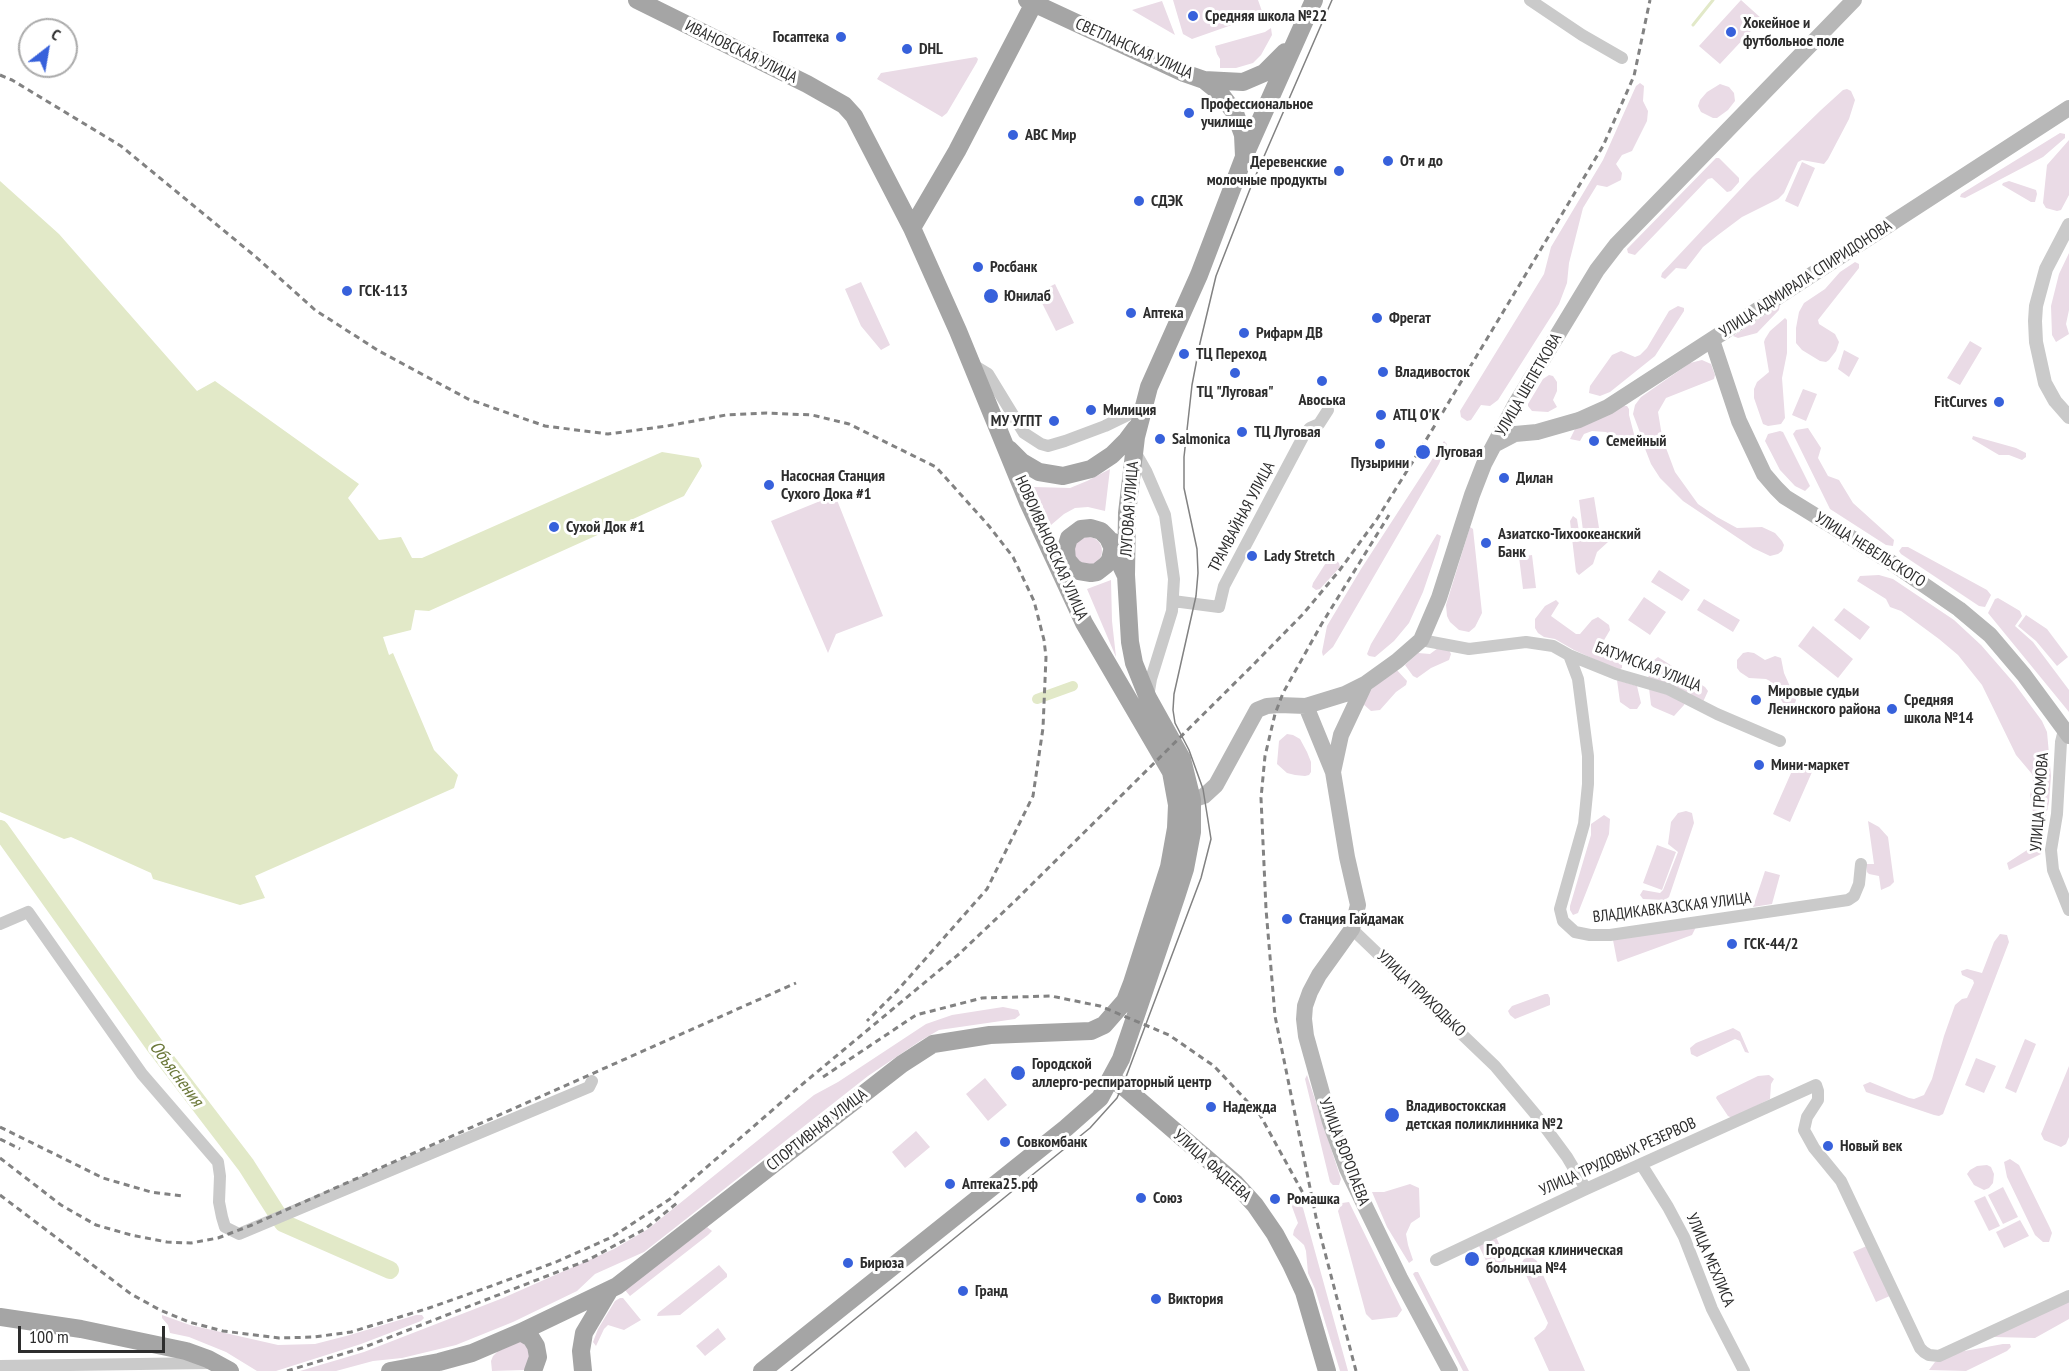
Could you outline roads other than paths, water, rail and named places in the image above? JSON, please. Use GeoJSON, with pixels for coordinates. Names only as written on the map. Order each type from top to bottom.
{"type":"FeatureCollection","features":[{"type":"Feature","properties":{"kind":"main road","name":"ИВАНОВСКАЯ УЛИЦА"},"geometry":{"type":"LineString","coordinates":[[637,0],[844,105]]}},
{"type":"Feature","properties":{"kind":"main road","name":"ЛУГОВАЯ УЛИЦА"},"geometry":{"type":"LineString","coordinates":[[1112,1079],[1131,1031],[1185,869],[1192,832],[1192,800],[1182,759],[1148,698],[1134,663],[1130,642],[1126,575],[1127,513],[1134,450],[1149,387],[1199,275],[1244,157],[1314,0]]}},
{"type":"Feature","properties":{"kind":"main road","name":"УЛИЦА ШЕПЕТКОВА"},"geometry":{"type":"LineString","coordinates":[[1192,800],[1204,796],[1216,785],[1257,710],[1278,705],[1306,706],[1345,694],[1365,684],[1421,640],[1439,598],[1479,477],[1494,445],[1597,270],[1611,251],[1854,0]]}},
{"type":"Feature","properties":{"kind":"main road","name":"СВЕТЛАНСКАЯ УЛИЦА"},"geometry":{"type":"LineString","coordinates":[[1030,2],[1204,80],[1243,82],[1264,73],[1282,57],[1297,36]]}},
{"type":"Feature","properties":{"kind":"main road"},"geometry":{"type":"LineString","coordinates":[[912,228],[959,147],[1030,2]]}},
{"type":"Feature","properties":{"kind":"main road"},"geometry":{"type":"LineString","coordinates":[[1204,80],[1219,92],[1235,113],[1243,135],[1244,157]]}},
{"type":"Feature","properties":{"kind":"main road","name":"НОВОИВАНОВСКАЯ УЛИЦА"},"geometry":{"type":"LineString","coordinates":[[844,105],[854,116],[865,135],[912,228],[973,365],[1028,502],[1090,633],[1171,772],[1177,805],[1176,828],[1169,867],[1125,1000]]}},
{"type":"Feature","properties":{"kind":"main road","name":"УЛИЦА АДМИРАЛА СПИРИДОНОВА"},"geometry":{"type":"LineString","coordinates":[[1494,445],[1515,434],[1536,432],[1579,420],[1608,407],[2069,108]]}},
{"type":"Feature","properties":{"kind":"main road","name":"УЛИЦА НЕВЕЛЬСКОГО"},"geometry":{"type":"LineString","coordinates":[[1712,340],[1742,427],[1764,474],[1776,488],[1785,497],[1889,561],[1959,609],[1990,635],[2024,675],[2067,733]]}},
{"type":"Feature","properties":{"kind":"main road"},"geometry":{"type":"LineString","coordinates":[[1512,412],[1512,421],[1518,427],[1536,432]]}},
{"type":"Feature","properties":{"kind":"main road"},"geometry":{"type":"LineString","coordinates":[[1004,444],[1029,468],[1051,476],[1063,476],[1090,469],[1112,455],[1127,441],[1142,415]]}},
{"type":"Feature","properties":{"kind":"main road"},"geometry":{"type":"LineString","coordinates":[[1047,539],[1079,571],[1097,572],[1107,565],[1111,548],[1127,513]]}},
{"type":"Feature","properties":{"kind":"main road"},"geometry":{"type":"LineString","coordinates":[[1068,587],[1066,548],[1069,538],[1076,531],[1086,528],[1096,529],[1105,534],[1126,575]]}},
{"type":"Feature","properties":{"kind":"main road"},"geometry":{"type":"LineString","coordinates":[[1333,771],[1341,735],[1365,684]]}},
{"type":"Feature","properties":{"kind":"main road"},"geometry":{"type":"LineString","coordinates":[[1306,706],[1333,771],[1347,857],[1358,905],[1352,929]]}},
{"type":"Feature","properties":{"kind":"main road","name":"УЛИЦА ВОРОПАЕВА"},"geometry":{"type":"LineString","coordinates":[[1352,929],[1319,975],[1310,993],[1305,1013],[1306,1036],[1324,1102],[1347,1168],[1400,1278],[1450,1371]]}},
{"type":"Feature","properties":{"kind":"main road","name":"СПОРТИВНАЯ УЛИЦА"},"geometry":{"type":"LineString","coordinates":[[583,1371],[581,1351],[584,1333],[610,1289],[902,1064],[926,1048],[946,1041],[990,1035],[1091,1031],[1104,1025],[1125,1000]]}},
{"type":"Feature","properties":{"kind":"main road"},"geometry":{"type":"LineString","coordinates":[[762,1371],[1066,1128],[1100,1098],[1112,1079]]}},
{"type":"Feature","properties":{"kind":"main road","name":"УЛИЦА ФАДЕЕВА"},"geometry":{"type":"LineString","coordinates":[[1112,1079],[1235,1183],[1255,1205],[1275,1234],[1304,1292],[1327,1371]]}},
{"type":"Feature","properties":{"kind":"main road"},"geometry":{"type":"LineString","coordinates":[[400,1371],[464,1356],[521,1332],[610,1289]]}},
{"type":"Feature","properties":{"kind":"main road"},"geometry":{"type":"LineString","coordinates":[[0,1317],[81,1329],[151,1343],[186,1351],[222,1367]]}},
{"type":"Feature","properties":{"kind":"main road"},"geometry":{"type":"LineString","coordinates":[[521,1332],[531,1338],[536,1346],[538,1357],[533,1371]]}},
{"type":"Feature","properties":{"kind":"street"},"geometry":{"type":"LineString","coordinates":[[1530,0],[1582,35],[1622,58]]}},
{"type":"Feature","properties":{"kind":"street"},"geometry":{"type":"LineString","coordinates":[[2069,225],[2046,269],[2036,306],[2035,321],[2036,342],[2045,383],[2055,401],[2069,417]]}},
{"type":"Feature","properties":{"kind":"street"},"geometry":{"type":"LineString","coordinates":[[973,365],[988,374],[1024,433],[1041,444],[1048,446],[1142,415]]}},
{"type":"Feature","properties":{"kind":"street","name":"ТРАМВАЙНАЯ УЛИЦА"},"geometry":{"type":"LineString","coordinates":[[1173,601],[1219,607],[1224,586],[1304,435],[1310,428],[1319,424],[1328,410]]}},
{"type":"Feature","properties":{"kind":"street"},"geometry":{"type":"LineString","coordinates":[[1134,450],[1165,515],[1174,579],[1173,601],[1151,679],[1148,698]]}},
{"type":"Feature","properties":{"kind":"street"},"geometry":{"type":"LineString","coordinates":[[1421,640],[1469,649],[1526,642],[1553,646],[1569,655]]}},
{"type":"Feature","properties":{"kind":"street","name":"БАТУМСКАЯ УЛИЦА"},"geometry":{"type":"LineString","coordinates":[[1569,655],[1616,674],[1668,689],[1717,714],[1780,741]]}},
{"type":"Feature","properties":{"kind":"street","name":"ВЛАДИКАВКАЗСКАЯ УЛИЦА"},"geometry":{"type":"LineString","coordinates":[[1569,655],[1578,679],[1588,756],[1584,824],[1560,909],[1563,921],[1575,932],[1611,935],[1848,900],[1852,899],[1857,890],[1861,864]]}},
{"type":"Feature","properties":{"kind":"street","name":"УЛИЦА ГРОМОВА"},"geometry":{"type":"LineString","coordinates":[[2067,733],[2061,742],[2057,814],[2051,850],[2053,870],[2069,910]]}},
{"type":"Feature","properties":{"kind":"street"},"geometry":{"type":"LineString","coordinates":[[0,924],[28,912],[142,1074],[218,1162],[219,1202],[225,1227],[238,1234],[589,1087],[592,1081]]}},
{"type":"Feature","properties":{"kind":"street","name":"УЛИЦА ПРИХОДЬКО"},"geometry":{"type":"LineString","coordinates":[[1352,929],[1495,1066],[1536,1115],[1567,1157],[1586,1189]]}},
{"type":"Feature","properties":{"kind":"street","name":"УЛИЦА ТРУДОВЫХ РЕЗЕРВОВ"},"geometry":{"type":"LineString","coordinates":[[1436,1260],[1816,1085],[1818,1100],[1807,1117],[1804,1130],[1814,1148],[1841,1181],[1920,1348],[1924,1352],[1939,1356],[2069,1296]]}},
{"type":"Feature","properties":{"kind":"street","name":"УЛИЦА МЕХЛИСА"},"geometry":{"type":"LineString","coordinates":[[1641,1164],[1684,1237],[1712,1309],[1744,1371]]}},
{"type":"Feature","properties":{"kind":"street"},"geometry":{"type":"LineString","coordinates":[[0,1366],[222,1367]]}},
{"type":"Feature","properties":{"kind":"waterway"},"geometry":{"type":"LineString","coordinates":[[1693,25],[1713,0]]}},
{"type":"Feature","properties":{"kind":"waterway"},"geometry":{"type":"LineString","coordinates":[[1037,699],[1073,686]]}},
{"type":"Feature","properties":{"kind":"waterway","name":"Объяснения"},"geometry":{"type":"LineString","coordinates":[[0,829],[155,1046],[246,1165],[283,1223],[390,1270]]}},
{"type":"Feature","properties":{"kind":"tram line"},"geometry":{"type":"LineString","coordinates":[[791,1371],[1090,1128],[1117,1098],[1126,1077],[1201,878],[1211,839],[1203,789],[1189,750],[1175,723],[1173,710],[1174,694],[1196,596],[1198,573],[1197,549],[1184,488],[1184,457],[1192,385],[1200,343],[1216,276],[1252,184],[1332,0]]}},
{"type":"Feature","properties":{"kind":"railway"},"geometry":{"type":"LineString","coordinates":[[0,1195],[131,1294],[160,1310],[189,1322],[223,1331],[279,1338],[314,1337],[351,1332],[494,1285],[556,1262],[612,1237],[670,1199],[799,1087],[959,954],[1251,667],[1303,614],[1339,571],[1377,519],[1420,450],[1603,146],[1634,76],[1650,0]]}},
{"type":"Feature","properties":{"kind":"railway"},"geometry":{"type":"LineString","coordinates":[[0,75],[121,146],[256,257],[315,310],[379,351],[468,399],[545,426],[608,434],[726,415],[767,413],[812,415],[849,424],[936,467],[989,526],[1013,557],[1034,601],[1046,657],[1043,728],[1033,796],[987,889],[897,991],[867,1021]]}},
{"type":"Feature","properties":{"kind":"railway"},"geometry":{"type":"LineString","coordinates":[[1356,1371],[1317,1222],[1275,1016],[1266,909],[1261,798],[1265,756],[1275,714],[1283,693],[1321,625],[1389,515]]}},
{"type":"Feature","properties":{"kind":"railway"},"geometry":{"type":"LineString","coordinates":[[0,1158],[61,1205],[96,1225],[167,1242],[191,1243],[218,1238],[252,1225],[796,983]]}},
{"type":"Feature","properties":{"kind":"railway"},"geometry":{"type":"LineString","coordinates":[[823,1077],[916,1015],[982,998],[1051,996],[1100,1006],[1169,1035],[1214,1066],[1260,1115],[1309,1204]]}},
{"type":"Feature","properties":{"kind":"railway"},"geometry":{"type":"LineString","coordinates":[[0,1127],[103,1178],[151,1192],[182,1196]]}},
{"type":"Feature","properties":{"kind":"railway"},"geometry":{"type":"LineString","coordinates":[[0,1139],[20,1149]]}},
{"type":"Feature","properties":{"kind":"railway"},"geometry":{"type":"LineString","coordinates":[[287,1371],[362,1348],[588,1260],[645,1229],[677,1203]]}},
{"type":"Feature","properties":{"kind":"place","name":"Средняя школа №22"},"geometry":{"type":"Point","coordinates":[1193,16]}},
{"type":"Feature","properties":{"kind":"place","name":"Хокейное и футбольное поле"},"geometry":{"type":"Point","coordinates":[1731,32]}},
{"type":"Feature","properties":{"kind":"place","name":"Госаптека"},"geometry":{"type":"Point","coordinates":[841,37]}},
{"type":"Feature","properties":{"kind":"place","name":"DHL"},"geometry":{"type":"Point","coordinates":[907,49]}},
{"type":"Feature","properties":{"kind":"place","name":"Профессиональное училище"},"geometry":{"type":"Point","coordinates":[1189,113]}},
{"type":"Feature","properties":{"kind":"place","name":"ABC Мир"},"geometry":{"type":"Point","coordinates":[1013,135]}},
{"type":"Feature","properties":{"kind":"place","name":"От и до"},"geometry":{"type":"Point","coordinates":[1388,161]}},
{"type":"Feature","properties":{"kind":"place","name":"Деревенские молочные продукты"},"geometry":{"type":"Point","coordinates":[1339,171]}},
{"type":"Feature","properties":{"kind":"place","name":"СДЭК"},"geometry":{"type":"Point","coordinates":[1139,201]}},
{"type":"Feature","properties":{"kind":"place","name":"Росбанк"},"geometry":{"type":"Point","coordinates":[978,267]}},
{"type":"Feature","properties":{"kind":"place","name":"ГСК-113"},"geometry":{"type":"Point","coordinates":[347,291]}},
{"type":"Feature","properties":{"kind":"place","name":"Юнилаб"},"geometry":{"type":"Point","coordinates":[991,296]}},
{"type":"Feature","properties":{"kind":"place","name":"Аптека"},"geometry":{"type":"Point","coordinates":[1131,313]}},
{"type":"Feature","properties":{"kind":"place","name":"Фрегат"},"geometry":{"type":"Point","coordinates":[1377,318]}},
{"type":"Feature","properties":{"kind":"place","name":"Рифарм ДВ"},"geometry":{"type":"Point","coordinates":[1244,333]}},
{"type":"Feature","properties":{"kind":"place","name":"ТЦ Переход"},"geometry":{"type":"Point","coordinates":[1184,354]}},
{"type":"Feature","properties":{"kind":"place","name":"Владивосток"},"geometry":{"type":"Point","coordinates":[1383,372]}},
{"type":"Feature","properties":{"kind":"place","name":"ТЦ \"Луговая\""},"geometry":{"type":"Point","coordinates":[1235,373]}},
{"type":"Feature","properties":{"kind":"place","name":"Авоська"},"geometry":{"type":"Point","coordinates":[1322,381]}},
{"type":"Feature","properties":{"kind":"place","name":"FitCurves"},"geometry":{"type":"Point","coordinates":[1999,402]}},
{"type":"Feature","properties":{"kind":"place","name":"Милиция"},"geometry":{"type":"Point","coordinates":[1091,410]}},
{"type":"Feature","properties":{"kind":"place","name":"АТЦ О'К"},"geometry":{"type":"Point","coordinates":[1381,415]}},
{"type":"Feature","properties":{"kind":"place","name":"МУ УГПТ"},"geometry":{"type":"Point","coordinates":[1054,421]}},
{"type":"Feature","properties":{"kind":"place","name":"ТЦ Луговая"},"geometry":{"type":"Point","coordinates":[1242,432]}},
{"type":"Feature","properties":{"kind":"place","name":"Salmonica"},"geometry":{"type":"Point","coordinates":[1160,439]}},
{"type":"Feature","properties":{"kind":"place","name":"Семейный"},"geometry":{"type":"Point","coordinates":[1594,441]}},
{"type":"Feature","properties":{"kind":"place","name":"Пузырини"},"geometry":{"type":"Point","coordinates":[1380,444]}},
{"type":"Feature","properties":{"kind":"place","name":"Луговая"},"geometry":{"type":"Point","coordinates":[1423,452]}},
{"type":"Feature","properties":{"kind":"place","name":"Дилан"},"geometry":{"type":"Point","coordinates":[1504,478]}},
{"type":"Feature","properties":{"kind":"place","name":"Насосная Станция Сухого Дока #1"},"geometry":{"type":"Point","coordinates":[769,485]}},
{"type":"Feature","properties":{"kind":"place","name":"Сухой Док #1"},"geometry":{"type":"Point","coordinates":[554,527]}},
{"type":"Feature","properties":{"kind":"place","name":"Азиатско-Тихоокеанский Банк"},"geometry":{"type":"Point","coordinates":[1486,543]}},
{"type":"Feature","properties":{"kind":"place","name":"Lady Stretch"},"geometry":{"type":"Point","coordinates":[1252,556]}},
{"type":"Feature","properties":{"kind":"place","name":"Мировые судьи Ленинского района"},"geometry":{"type":"Point","coordinates":[1756,700]}},
{"type":"Feature","properties":{"kind":"place","name":"Средняя школа №14"},"geometry":{"type":"Point","coordinates":[1892,709]}},
{"type":"Feature","properties":{"kind":"place","name":"Мини-маркет"},"geometry":{"type":"Point","coordinates":[1759,765]}},
{"type":"Feature","properties":{"kind":"place","name":"Станция Гайдамак"},"geometry":{"type":"Point","coordinates":[1287,919]}},
{"type":"Feature","properties":{"kind":"place","name":"ГСК-44/2"},"geometry":{"type":"Point","coordinates":[1732,944]}},
{"type":"Feature","properties":{"kind":"place","name":"Городской аллерго-респираторный центр"},"geometry":{"type":"Point","coordinates":[1018,1073]}},
{"type":"Feature","properties":{"kind":"place","name":"Надежда"},"geometry":{"type":"Point","coordinates":[1211,1107]}},
{"type":"Feature","properties":{"kind":"place","name":"Владивостокская детская поликлинника №2"},"geometry":{"type":"Point","coordinates":[1392,1115]}},
{"type":"Feature","properties":{"kind":"place","name":"Совкомбанк"},"geometry":{"type":"Point","coordinates":[1005,1142]}},
{"type":"Feature","properties":{"kind":"place","name":"Новый век"},"geometry":{"type":"Point","coordinates":[1828,1146]}},
{"type":"Feature","properties":{"kind":"place","name":"Аптека25.рф"},"geometry":{"type":"Point","coordinates":[950,1184]}},
{"type":"Feature","properties":{"kind":"place","name":"Союз"},"geometry":{"type":"Point","coordinates":[1141,1198]}},
{"type":"Feature","properties":{"kind":"place","name":"Ромашка"},"geometry":{"type":"Point","coordinates":[1275,1199]}},
{"type":"Feature","properties":{"kind":"place","name":"Городская клиническая больница №4"},"geometry":{"type":"Point","coordinates":[1472,1259]}},
{"type":"Feature","properties":{"kind":"place","name":"Бирюза"},"geometry":{"type":"Point","coordinates":[848,1263]}},
{"type":"Feature","properties":{"kind":"place","name":"Гранд"},"geometry":{"type":"Point","coordinates":[963,1291]}},
{"type":"Feature","properties":{"kind":"place","name":"Виктория"},"geometry":{"type":"Point","coordinates":[1156,1299]}}]}
